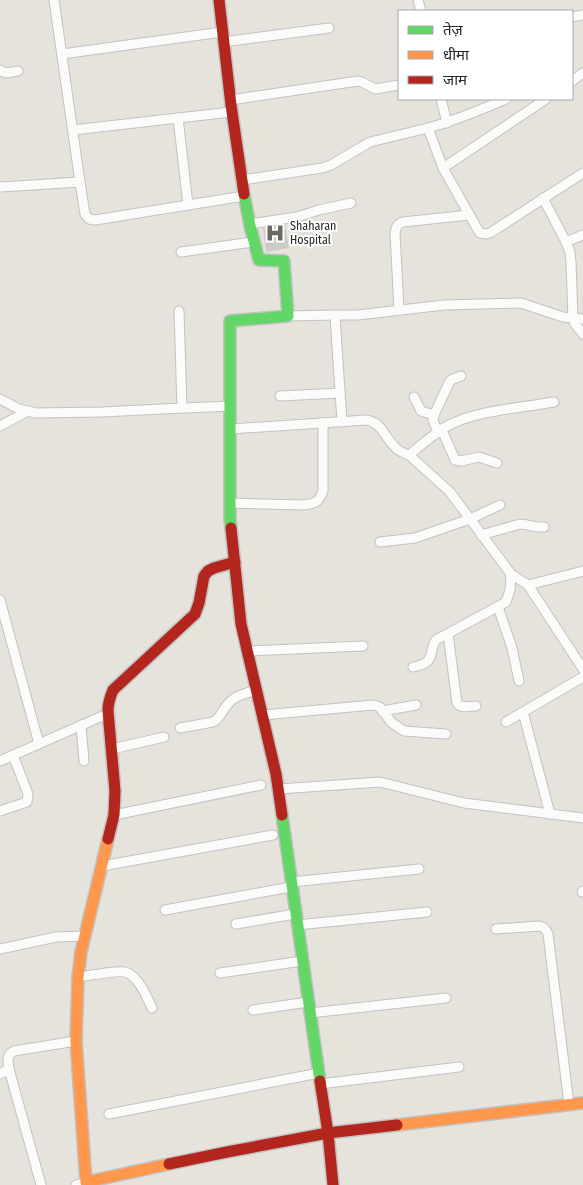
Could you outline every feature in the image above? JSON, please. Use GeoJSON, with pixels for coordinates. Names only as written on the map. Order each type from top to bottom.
{"type":"FeatureCollection","features":[{"type":"Feature","properties":{"kind":"street"},"geometry":{"type":"LineString","coordinates":[[54,0],[85,214],[89,219],[95,220],[244,196]]}},
{"type":"Feature","properties":{"kind":"street"},"geometry":{"type":"LineString","coordinates":[[219,0],[231,112],[253,242],[259,260],[284,261],[288,316]]}},
{"type":"Feature","properties":{"kind":"street"},"geometry":{"type":"LineString","coordinates":[[62,54],[329,28]]}},
{"type":"Feature","properties":{"kind":"street"},"geometry":{"type":"LineString","coordinates":[[0,70],[6,73],[18,71]]}},
{"type":"Feature","properties":{"kind":"street"},"geometry":{"type":"LineString","coordinates":[[230,100],[358,81],[375,88],[398,85]]}},
{"type":"Feature","properties":{"kind":"street"},"geometry":{"type":"LineString","coordinates":[[441,100],[447,123]]}},
{"type":"Feature","properties":{"kind":"street"},"geometry":{"type":"LineString","coordinates":[[242,180],[322,168],[331,165],[370,142],[447,123],[504,100]]}},
{"type":"Feature","properties":{"kind":"street"},"geometry":{"type":"LineString","coordinates":[[443,168],[545,100]]}},
{"type":"Feature","properties":{"kind":"street"},"geometry":{"type":"LineString","coordinates":[[73,130],[231,112]]}},
{"type":"Feature","properties":{"kind":"street"},"geometry":{"type":"LineString","coordinates":[[178,118],[188,205]]}},
{"type":"Feature","properties":{"kind":"street"},"geometry":{"type":"LineString","coordinates":[[428,128],[443,168],[480,233],[490,233],[583,174]]}},
{"type":"Feature","properties":{"kind":"street"},"geometry":{"type":"LineString","coordinates":[[0,187],[80,182]]}},
{"type":"Feature","properties":{"kind":"street"},"geometry":{"type":"LineString","coordinates":[[543,198],[570,252],[578,319],[575,324],[583,334]]}},
{"type":"Feature","properties":{"kind":"street"},"geometry":{"type":"LineString","coordinates":[[250,224],[297,217],[351,203]]}},
{"type":"Feature","properties":{"kind":"street"},"geometry":{"type":"LineString","coordinates":[[399,310],[395,233],[398,224],[470,215]]}},
{"type":"Feature","properties":{"kind":"street"},"geometry":{"type":"LineString","coordinates":[[566,242],[583,235]]}},
{"type":"Feature","properties":{"kind":"street"},"geometry":{"type":"LineString","coordinates":[[181,252],[253,242]]}},
{"type":"Feature","properties":{"kind":"street"},"geometry":{"type":"LineString","coordinates":[[333,1185],[328,1133],[276,774],[241,624],[230,519],[230,321],[288,316],[358,315],[444,305],[521,303],[563,318],[578,319]]}},
{"type":"Feature","properties":{"kind":"street"},"geometry":{"type":"LineString","coordinates":[[179,311],[182,408]]}},
{"type":"Feature","properties":{"kind":"street"},"geometry":{"type":"LineString","coordinates":[[335,314],[342,422]]}},
{"type":"Feature","properties":{"kind":"street"},"geometry":{"type":"LineString","coordinates":[[461,376],[450,381],[433,420],[455,460],[462,461],[479,457],[497,463]]}},
{"type":"Feature","properties":{"kind":"street"},"geometry":{"type":"LineString","coordinates":[[280,396],[340,393]]}},
{"type":"Feature","properties":{"kind":"street"},"geometry":{"type":"LineString","coordinates":[[414,397],[421,411],[434,415]]}},
{"type":"Feature","properties":{"kind":"street"},"geometry":{"type":"LineString","coordinates":[[0,399],[18,409],[36,413],[231,406]]}},
{"type":"Feature","properties":{"kind":"street"},"geometry":{"type":"LineString","coordinates":[[409,455],[447,426],[463,419],[554,402]]}},
{"type":"Feature","properties":{"kind":"street"},"geometry":{"type":"LineString","coordinates":[[0,426],[26,412]]}},
{"type":"Feature","properties":{"kind":"street"},"geometry":{"type":"LineString","coordinates":[[231,429],[373,421],[394,447],[400,452],[409,455],[450,492],[511,574],[528,585],[583,669]]}},
{"type":"Feature","properties":{"kind":"street"},"geometry":{"type":"LineString","coordinates":[[230,503],[304,505],[317,502],[322,491],[323,423]]}},
{"type":"Feature","properties":{"kind":"street"},"geometry":{"type":"LineString","coordinates":[[380,542],[416,538],[470,519],[500,505]]}},
{"type":"Feature","properties":{"kind":"street"},"geometry":{"type":"LineString","coordinates":[[481,535],[520,524],[544,527]]}},
{"type":"Feature","properties":{"kind":"street"},"geometry":{"type":"LineString","coordinates":[[235,562],[208,571],[204,576],[195,614],[113,690],[108,700],[107,714],[115,791],[114,815],[85,936],[78,977],[76,1041],[81,1183],[328,1133],[583,1103]]}},
{"type":"Feature","properties":{"kind":"street"},"geometry":{"type":"LineString","coordinates":[[528,585],[583,570]]}},
{"type":"Feature","properties":{"kind":"street"},"geometry":{"type":"LineString","coordinates":[[413,667],[430,658],[433,644],[436,640],[506,602],[509,597],[511,574]]}},
{"type":"Feature","properties":{"kind":"street"},"geometry":{"type":"LineString","coordinates":[[0,600],[39,744]]}},
{"type":"Feature","properties":{"kind":"street"},"geometry":{"type":"LineString","coordinates":[[498,607],[512,648],[519,681]]}},
{"type":"Feature","properties":{"kind":"street"},"geometry":{"type":"LineString","coordinates":[[448,634],[457,703],[462,706],[476,706]]}},
{"type":"Feature","properties":{"kind":"street"},"geometry":{"type":"LineString","coordinates":[[248,651],[363,646]]}},
{"type":"Feature","properties":{"kind":"street"},"geometry":{"type":"LineString","coordinates":[[506,722],[583,677]]}},
{"type":"Feature","properties":{"kind":"street"},"geometry":{"type":"LineString","coordinates":[[180,728],[213,722],[217,720],[227,704],[233,699],[257,690]]}},
{"type":"Feature","properties":{"kind":"street"},"geometry":{"type":"LineString","coordinates":[[263,715],[373,705],[380,707],[391,722],[404,731],[446,734]]}},
{"type":"Feature","properties":{"kind":"street"},"geometry":{"type":"LineString","coordinates":[[382,711],[416,705]]}},
{"type":"Feature","properties":{"kind":"street"},"geometry":{"type":"LineString","coordinates":[[523,712],[550,814]]}},
{"type":"Feature","properties":{"kind":"street"},"geometry":{"type":"LineString","coordinates":[[0,761],[107,714]]}},
{"type":"Feature","properties":{"kind":"street"},"geometry":{"type":"LineString","coordinates":[[81,725],[84,761]]}},
{"type":"Feature","properties":{"kind":"street"},"geometry":{"type":"LineString","coordinates":[[112,749],[164,737]]}},
{"type":"Feature","properties":{"kind":"street"},"geometry":{"type":"LineString","coordinates":[[0,811],[27,802],[28,799],[28,794],[13,755]]}},
{"type":"Feature","properties":{"kind":"street"},"geometry":{"type":"LineString","coordinates":[[278,789],[380,782],[464,803],[583,818]]}},
{"type":"Feature","properties":{"kind":"street"},"geometry":{"type":"LineString","coordinates":[[114,815],[261,785]]}},
{"type":"Feature","properties":{"kind":"street"},"geometry":{"type":"LineString","coordinates":[[102,866],[273,835]]}},
{"type":"Feature","properties":{"kind":"street"},"geometry":{"type":"LineString","coordinates":[[165,910],[291,884],[419,869]]}},
{"type":"Feature","properties":{"kind":"street"},"geometry":{"type":"LineString","coordinates":[[236,924],[427,912]]}},
{"type":"Feature","properties":{"kind":"street"},"geometry":{"type":"LineString","coordinates":[[496,929],[539,926],[546,929],[569,1104]]}},
{"type":"Feature","properties":{"kind":"street"},"geometry":{"type":"LineString","coordinates":[[0,948],[56,937],[85,936]]}},
{"type":"Feature","properties":{"kind":"street"},"geometry":{"type":"LineString","coordinates":[[220,973],[302,961]]}},
{"type":"Feature","properties":{"kind":"street"},"geometry":{"type":"LineString","coordinates":[[78,977],[121,972],[129,974],[146,993],[152,1008]]}},
{"type":"Feature","properties":{"kind":"street"},"geometry":{"type":"LineString","coordinates":[[253,1010],[446,998]]}},
{"type":"Feature","properties":{"kind":"street"},"geometry":{"type":"LineString","coordinates":[[41,1185],[9,1069],[8,1056],[14,1051],[76,1041]]}},
{"type":"Feature","properties":{"kind":"street"},"geometry":{"type":"LineString","coordinates":[[109,1114],[320,1079],[459,1067]]}},
{"type":"Feature","properties":{"kind":"street"},"geometry":{"type":"LineString","coordinates":[[0,1074],[9,1069]]}},
{"type":"Feature","properties":{"kind":"building"},"geometry":{"type":"Polygon","coordinates":[[[285,225],[289,248],[266,252],[263,228],[285,225]]]}},
{"type":"Feature","properties":{"kind":"traffic: fast"},"geometry":{"type":"LineString","coordinates":[[231,528],[230,321],[288,316],[284,261],[259,260],[244,194]]}},
{"type":"Feature","properties":{"kind":"traffic: fast"},"geometry":{"type":"LineString","coordinates":[[282,815],[320,1081]]}},
{"type":"Feature","properties":{"kind":"traffic: slow"},"geometry":{"type":"LineString","coordinates":[[108,839],[81,952],[78,977],[76,1041],[86,1182],[169,1164]]}},
{"type":"Feature","properties":{"kind":"traffic: slow"},"geometry":{"type":"LineString","coordinates":[[397,1125],[583,1103]]}},
{"type":"Feature","properties":{"kind":"traffic: jam"},"geometry":{"type":"LineString","coordinates":[[219,0],[231,105],[244,194]]}},
{"type":"Feature","properties":{"kind":"traffic: jam"},"geometry":{"type":"LineString","coordinates":[[231,528],[241,624],[276,774],[282,815]]}},
{"type":"Feature","properties":{"kind":"traffic: jam"},"geometry":{"type":"LineString","coordinates":[[108,839],[114,815],[115,791],[108,711],[109,700],[113,690],[195,614],[204,576],[208,571],[235,562]]}},
{"type":"Feature","properties":{"kind":"traffic: jam"},"geometry":{"type":"LineString","coordinates":[[320,1081],[333,1185]]}},
{"type":"Feature","properties":{"kind":"traffic: jam"},"geometry":{"type":"LineString","coordinates":[[169,1164],[328,1133],[397,1125]]}},
{"type":"Feature","properties":{"kind":"place","name":"Shaharan Hospital"},"geometry":{"type":"Point","coordinates":[275,233]}}]}
